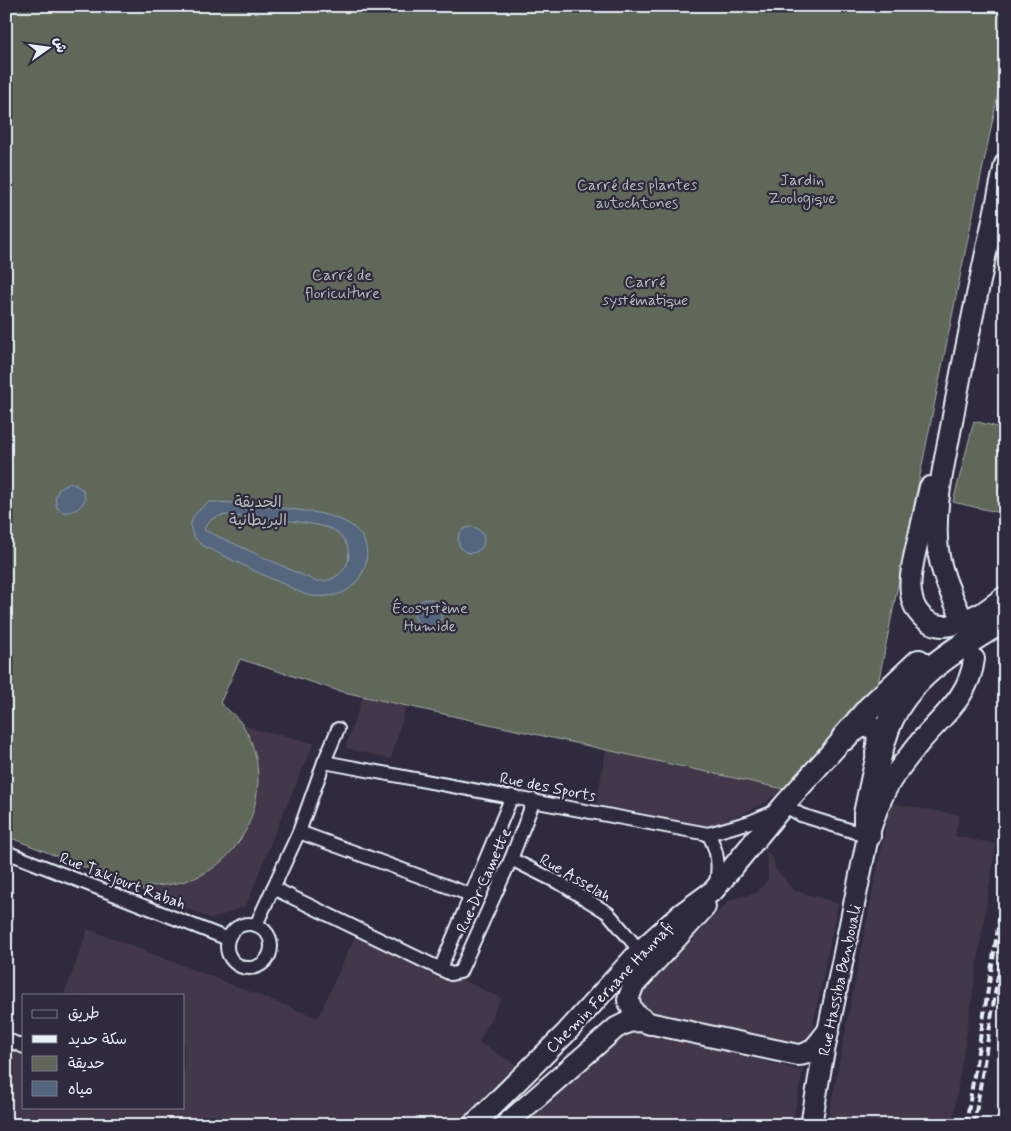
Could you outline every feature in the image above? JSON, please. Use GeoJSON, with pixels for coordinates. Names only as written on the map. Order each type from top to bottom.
{"type":"FeatureCollection","features":[{"type":"Feature","properties":{"kind":"highway"},"geometry":{"type":"LineString","coordinates":[[844,738],[869,709],[937,646],[973,623],[1000,612]]}},
{"type":"Feature","properties":{"kind":"highway"},"geometry":{"type":"LineString","coordinates":[[868,836],[866,814],[887,728],[893,715],[911,690],[936,664],[1000,612]]}},
{"type":"Feature","properties":{"kind":"main road"},"geometry":{"type":"LineString","coordinates":[[960,614],[943,571],[937,539],[942,478],[1005,164]]}},
{"type":"Feature","properties":{"kind":"main road"},"geometry":{"type":"LineString","coordinates":[[956,401],[937,453],[910,584],[912,601],[925,620],[932,624],[947,626],[1000,612]]}},
{"type":"Feature","properties":{"kind":"main road","name":"Rue Hassiba Benbouali"},"geometry":{"type":"LineString","coordinates":[[811,1125],[828,1030],[868,836],[883,795],[890,782],[920,742],[958,701],[971,675],[974,659]]}},
{"type":"Feature","properties":{"kind":"main road","name":"Chemin Fernane Hannafi"},"geometry":{"type":"LineString","coordinates":[[473,1125],[566,1034],[640,951],[681,914],[714,890],[782,807],[844,738],[863,726],[872,727],[878,735],[875,751],[878,762]]}},
{"type":"Feature","properties":{"kind":"main road"},"geometry":{"type":"LineString","coordinates":[[650,1024],[634,1013],[628,1000],[633,986],[705,908],[714,890]]}},
{"type":"Feature","properties":{"kind":"main road","name":"Chemin Fernane Hannafi"},"geometry":{"type":"LineString","coordinates":[[505,1125],[616,1028],[628,1022],[639,1021],[798,1055],[804,1055],[818,1045],[828,1030]]}},
{"type":"Feature","properties":{"kind":"street"},"geometry":{"type":"LineString","coordinates":[[256,925],[299,832],[338,729]]}},
{"type":"Feature","properties":{"kind":"street","name":"Rue des Sports"},"geometry":{"type":"LineString","coordinates":[[324,762],[708,834]]}},
{"type":"Feature","properties":{"kind":"street"},"geometry":{"type":"LineString","coordinates":[[273,888],[441,967],[512,796]]}},
{"type":"Feature","properties":{"kind":"street","name":"Rue Dr Camette"},"geometry":{"type":"LineString","coordinates":[[441,967],[452,974],[460,972],[511,859],[534,800]]}},
{"type":"Feature","properties":{"kind":"street"},"geometry":{"type":"LineString","coordinates":[[714,890],[718,876],[717,860],[715,846],[708,834],[750,822],[782,807],[801,815],[868,836]]}},
{"type":"Feature","properties":{"kind":"street"},"geometry":{"type":"LineString","coordinates":[[299,832],[471,895]]}},
{"type":"Feature","properties":{"kind":"street","name":"Rue Takjourt Rabah"},"geometry":{"type":"LineString","coordinates":[[6,852],[228,939]]}},
{"type":"Feature","properties":{"kind":"street","name":"Rue Asselah"},"geometry":{"type":"LineString","coordinates":[[511,859],[563,885],[608,913],[640,951]]}},
{"type":"Feature","properties":{"kind":"street"},"geometry":{"type":"LineString","coordinates":[[245,924],[256,925],[266,932],[270,939],[271,947],[267,959],[258,966],[250,968],[235,964],[228,954],[226,946],[228,939],[238,926],[245,924]]}},
{"type":"Feature","properties":{"kind":"street"},"geometry":{"type":"LineString","coordinates":[[6,1040],[22,1046]]}},
{"type":"Feature","properties":{"kind":"shaded area"},"geometry":{"type":"Polygon","coordinates":[[[363,696],[406,706],[391,759],[345,748],[363,696]]]}},
{"type":"Feature","properties":{"kind":"shaded area"},"geometry":{"type":"Polygon","coordinates":[[[241,724],[258,730],[314,743],[276,830],[246,906],[212,919],[145,891],[148,886],[165,886],[210,870],[226,857],[244,832],[252,818],[257,799],[250,740],[241,724]]]}},
{"type":"Feature","properties":{"kind":"shaded area"},"geometry":{"type":"Polygon","coordinates":[[[606,749],[784,789],[766,802],[743,814],[707,827],[596,804],[606,749]]]}},
{"type":"Feature","properties":{"kind":"shaded area"},"geometry":{"type":"Polygon","coordinates":[[[890,803],[959,815],[955,836],[996,844],[952,1125],[827,1125],[890,803]]]}},
{"type":"Feature","properties":{"kind":"shaded area"},"geometry":{"type":"Polygon","coordinates":[[[764,848],[773,859],[775,868],[793,890],[838,903],[811,1035],[807,1041],[798,1045],[788,1045],[640,1009],[635,996],[730,900],[756,893],[768,879],[768,863],[764,848]]]}},
{"type":"Feature","properties":{"kind":"shaded area"},"geometry":{"type":"Polygon","coordinates":[[[88,929],[318,1018],[357,932],[501,998],[479,1043],[516,1064],[463,1125],[6,1125],[6,1047],[22,1053],[22,1108],[185,1108],[185,994],[64,994],[88,929]]]}},
{"type":"Feature","properties":{"kind":"shaded area"},"geometry":{"type":"Polygon","coordinates":[[[636,1029],[803,1071],[792,1125],[520,1125],[619,1035],[636,1029]]]}},
{"type":"Feature","properties":{"kind":"green space"},"geometry":{"type":"Polygon","coordinates":[[[6,6],[1005,6],[1005,61],[877,689],[784,789],[339,691],[240,659],[220,703],[242,724],[257,762],[258,783],[249,823],[239,841],[226,857],[210,870],[196,878],[164,885],[148,886],[145,891],[6,836],[6,6]]]}},
{"type":"Feature","properties":{"kind":"green space"},"geometry":{"type":"Polygon","coordinates":[[[974,421],[1005,429],[1005,514],[953,502],[974,421]]]}},
{"type":"Feature","properties":{"kind":"water"},"geometry":{"type":"Polygon","coordinates":[[[70,483],[83,490],[85,500],[76,510],[63,512],[57,508],[55,497],[60,488],[70,483]]]}},
{"type":"Feature","properties":{"kind":"water"},"geometry":{"type":"Polygon","coordinates":[[[209,502],[245,504],[331,516],[356,529],[362,537],[366,545],[366,564],[357,582],[341,593],[332,596],[312,596],[303,593],[202,545],[192,533],[191,522],[209,502]],[[225,515],[207,523],[204,530],[315,581],[335,577],[342,572],[347,564],[349,556],[348,547],[335,531],[300,522],[225,515]]]}},
{"type":"Feature","properties":{"kind":"water"},"geometry":{"type":"Polygon","coordinates":[[[471,527],[480,531],[484,540],[480,549],[471,553],[462,549],[458,540],[462,531],[471,527]]]}},
{"type":"Feature","properties":{"kind":"water"},"geometry":{"type":"Polygon","coordinates":[[[428,599],[438,603],[442,613],[438,623],[428,627],[418,623],[414,613],[418,603],[428,599]]]}},
{"type":"Feature","properties":{"kind":"railway"},"geometry":{"type":"LineString","coordinates":[[966,1125],[1005,885]]}},
{"type":"Feature","properties":{"kind":"railway"},"geometry":{"type":"LineString","coordinates":[[974,1125],[1005,932]]}},
{"type":"Feature","properties":{"kind":"park label","name":"Jardin Zoologique"},"geometry":{"type":"Point","coordinates":[802,188]}},
{"type":"Feature","properties":{"kind":"park label","name":"Carré des plantes autochtones"},"geometry":{"type":"Point","coordinates":[637,193]}},
{"type":"Feature","properties":{"kind":"park label","name":"Carré de floriculture"},"geometry":{"type":"Point","coordinates":[342,283]}},
{"type":"Feature","properties":{"kind":"park label","name":"Carré systématique"},"geometry":{"type":"Point","coordinates":[645,290]}},
{"type":"Feature","properties":{"kind":"park label","name":"الحديقة البريطانية"},"geometry":{"type":"Point","coordinates":[258,510]}},
{"type":"Feature","properties":{"kind":"park label","name":"Écosystème Humide"},"geometry":{"type":"Point","coordinates":[430,616]}}]}
